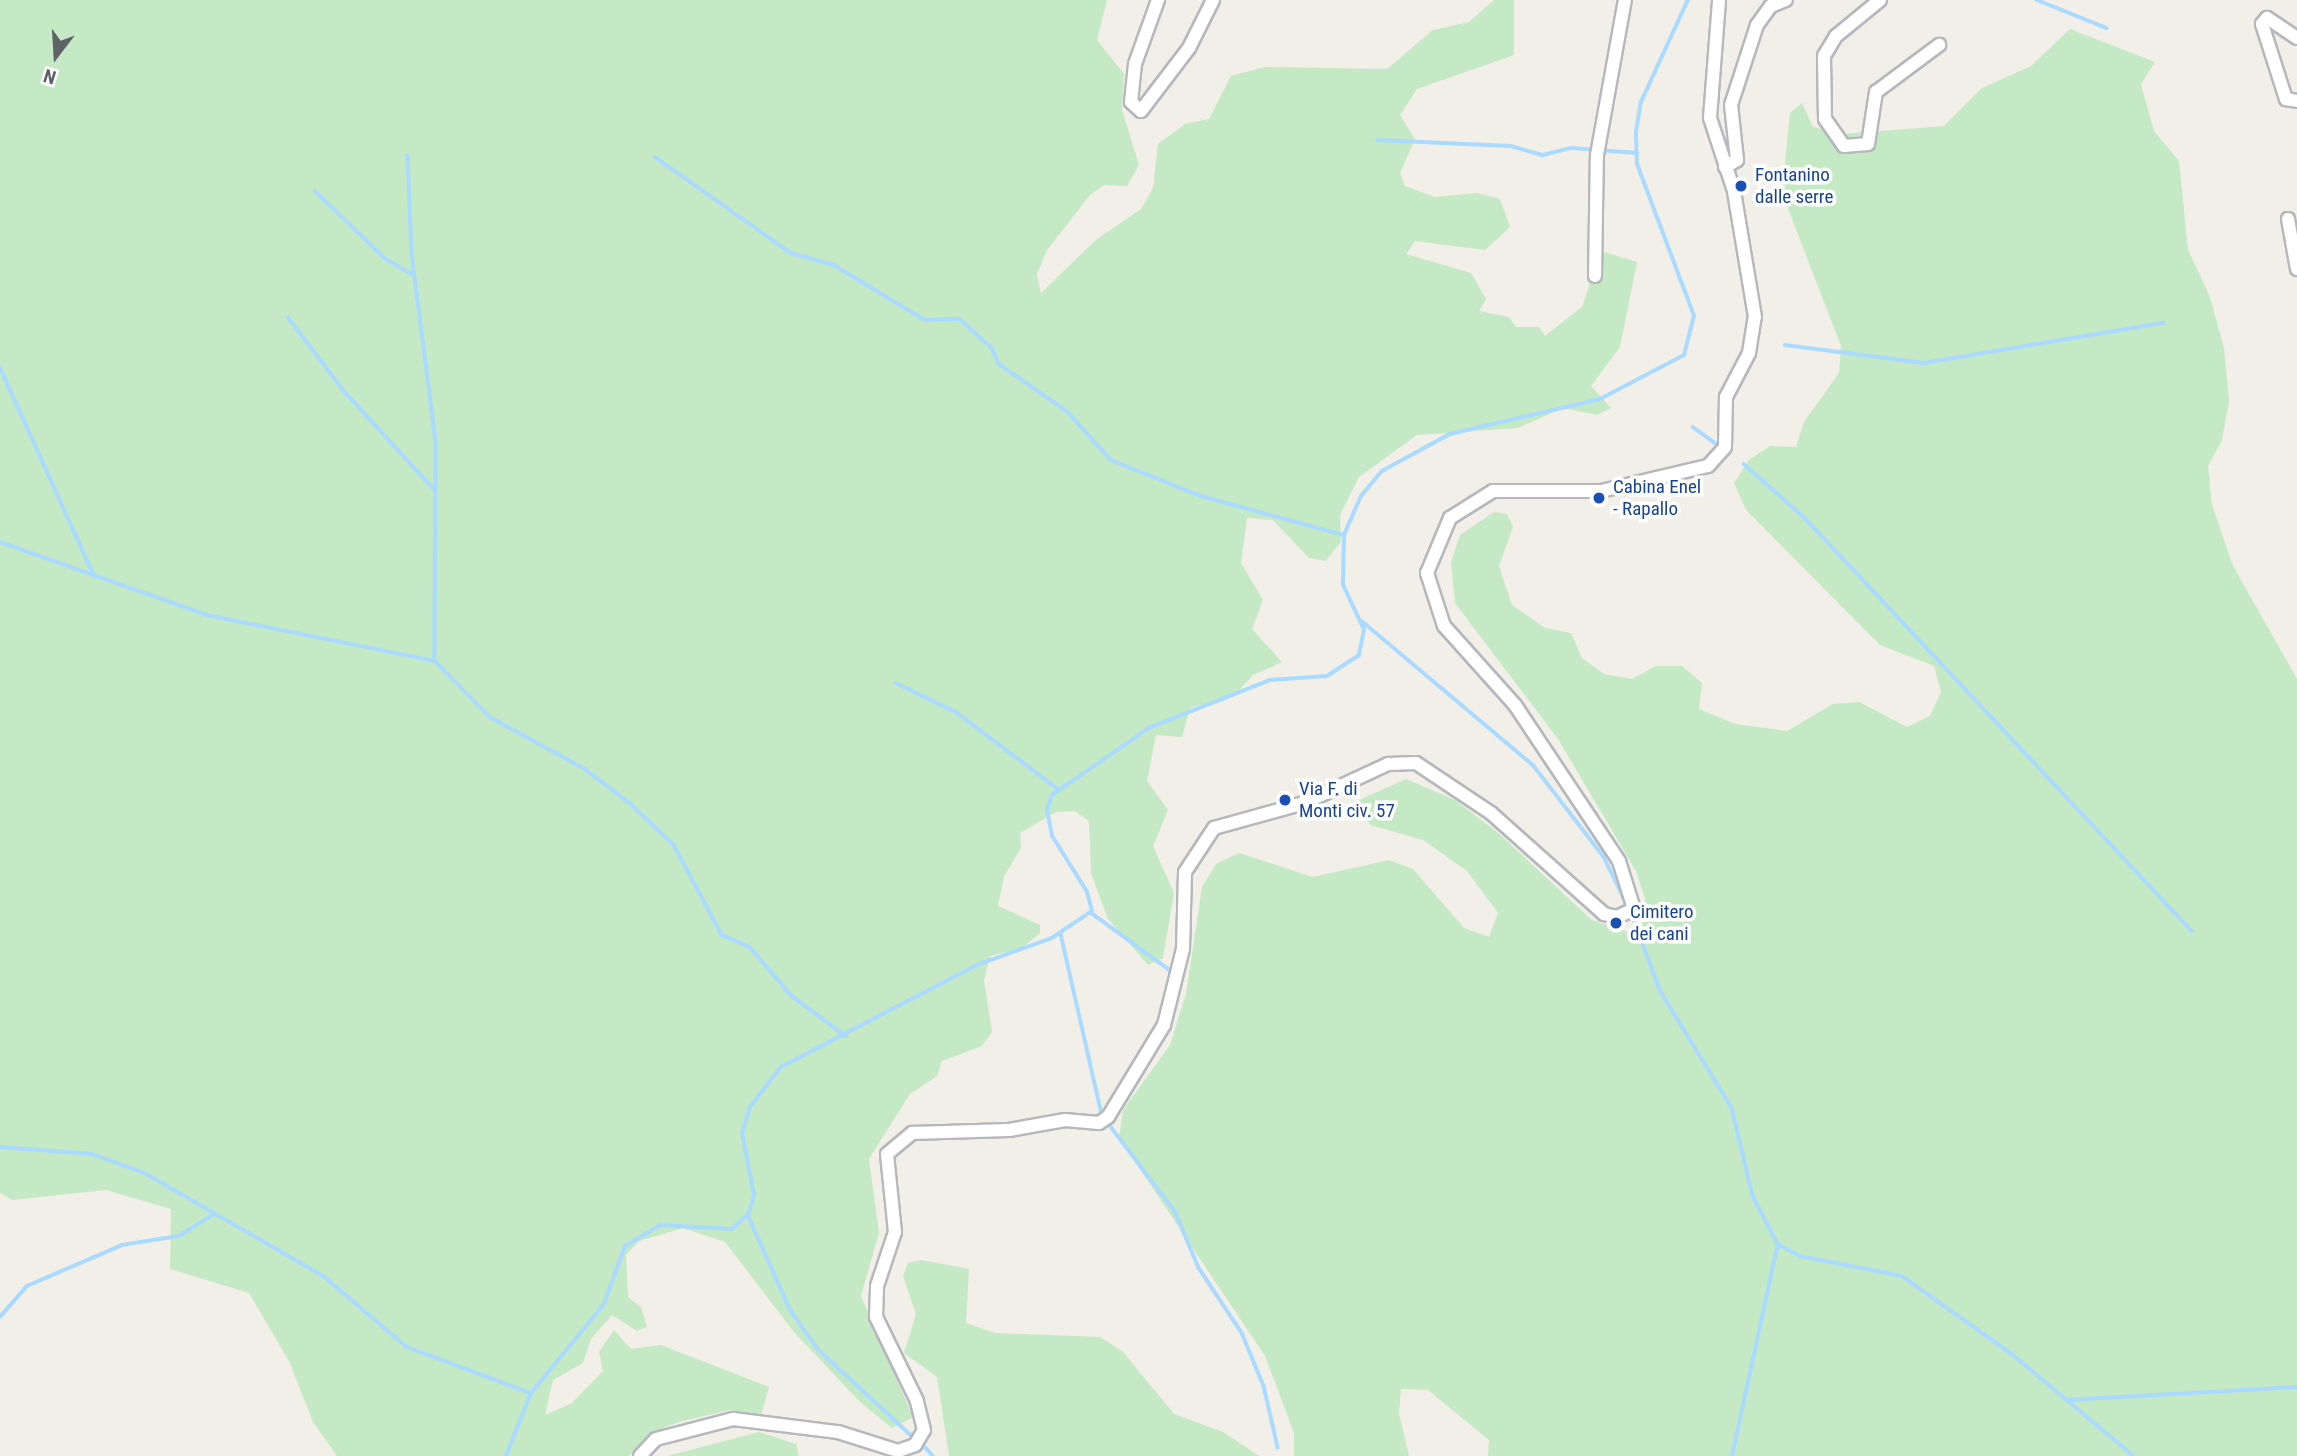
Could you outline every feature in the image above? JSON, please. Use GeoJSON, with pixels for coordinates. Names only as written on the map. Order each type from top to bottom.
{"type":"FeatureCollection","features":[{"type":"Feature","properties":{"kind":"street"},"geometry":{"type":"LineString","coordinates":[[1158,0],[1135,64],[1131,102],[1141,111],[1209,17],[1213,0]]}},
{"type":"Feature","properties":{"kind":"street"},"geometry":{"type":"LineString","coordinates":[[1595,276],[1597,155],[1625,0]]}},
{"type":"Feature","properties":{"kind":"street"},"geometry":{"type":"LineString","coordinates":[[640,1456],[656,1439],[733,1419],[838,1432],[898,1451],[915,1445],[924,1430],[917,1401],[876,1317],[877,1286],[895,1232],[887,1154],[912,1133],[1009,1130],[1065,1120],[1099,1123],[1108,1117],[1164,1025],[1184,950],[1185,872],[1214,828],[1304,803],[1388,764],[1416,763],[1491,813],[1604,914],[1617,917],[1634,909],[1619,861],[1515,705],[1444,626],[1427,573],[1450,518],[1493,491],[1601,491],[1717,460],[1725,447],[1726,397],[1749,353],[1755,317],[1734,191],[1710,118],[1719,0]]}},
{"type":"Feature","properties":{"kind":"street"},"geometry":{"type":"LineString","coordinates":[[1725,167],[1737,160],[1731,105],[1757,25],[1771,6],[1786,0]]}},
{"type":"Feature","properties":{"kind":"street"},"geometry":{"type":"LineString","coordinates":[[1880,0],[1836,36],[1824,56],[1825,119],[1844,146],[1868,144],[1876,92],[1939,46]]}},
{"type":"Feature","properties":{"kind":"street"},"geometry":{"type":"LineString","coordinates":[[2297,38],[2267,18],[2262,24],[2286,99],[2297,101]]}},
{"type":"Feature","properties":{"kind":"street"},"geometry":{"type":"LineString","coordinates":[[2288,219],[2297,269]]}},
{"type":"Feature","properties":{"kind":"green space"},"geometry":{"type":"Polygon","coordinates":[[[0,0],[1107,0],[1097,40],[1124,74],[1122,110],[1139,165],[1127,186],[1104,185],[1090,195],[1047,250],[1037,274],[1041,293],[1097,239],[1141,209],[1153,188],[1158,144],[1185,124],[1209,119],[1231,76],[1265,67],[1387,69],[1433,30],[1469,22],[1494,0],[1514,0],[1514,55],[1417,89],[1400,115],[1415,139],[1400,173],[1405,186],[1435,197],[1477,193],[1500,199],[1510,227],[1485,250],[1415,241],[1406,254],[1471,273],[1486,299],[1479,311],[1509,317],[1516,327],[1539,327],[1545,336],[1582,307],[1601,251],[1637,262],[1620,347],[1591,386],[1611,408],[1597,415],[1563,408],[1518,428],[1417,435],[1359,477],[1340,515],[1341,541],[1326,561],[1309,558],[1273,520],[1247,518],[1241,563],[1263,600],[1252,629],[1282,662],[1253,675],[1234,696],[1190,708],[1182,737],[1156,735],[1147,781],[1168,810],[1153,846],[1174,893],[1163,958],[1148,965],[1108,919],[1091,873],[1089,821],[1075,811],[1056,812],[1020,833],[1021,848],[1004,876],[998,906],[1040,925],[1040,933],[1022,948],[990,956],[984,980],[992,1032],[982,1046],[942,1061],[937,1076],[910,1094],[869,1159],[879,1233],[861,1296],[913,1417],[892,1428],[860,1402],[794,1332],[725,1242],[683,1228],[639,1241],[626,1255],[628,1297],[641,1307],[647,1327],[637,1331],[612,1315],[591,1339],[583,1363],[553,1380],[545,1415],[572,1403],[603,1371],[599,1352],[614,1330],[631,1349],[661,1345],[769,1387],[761,1415],[730,1410],[679,1422],[653,1432],[629,1456],[337,1456],[313,1422],[290,1363],[249,1293],[170,1269],[171,1209],[106,1190],[12,1200],[0,1193],[0,0]]]}},
{"type":"Feature","properties":{"kind":"green space"},"geometry":{"type":"Polygon","coordinates":[[[2070,29],[2155,62],[2141,84],[2154,131],[2179,161],[2188,250],[2210,297],[2224,348],[2229,401],[2222,440],[2208,466],[2212,505],[2233,566],[2297,679],[2297,1456],[1488,1456],[1489,1440],[1428,1390],[1401,1389],[1399,1414],[1409,1456],[1294,1456],[1294,1433],[1265,1356],[1119,1138],[1123,1110],[1170,1045],[1186,994],[1202,887],[1216,864],[1239,853],[1313,877],[1389,860],[1413,869],[1464,928],[1489,937],[1498,913],[1467,871],[1423,840],[1370,825],[1359,800],[1406,779],[1455,800],[1497,832],[1592,920],[1658,942],[1642,925],[1645,898],[1636,871],[1558,739],[1455,603],[1451,562],[1460,535],[1494,512],[1507,514],[1513,527],[1499,566],[1512,605],[1545,628],[1571,633],[1582,658],[1604,674],[1632,679],[1656,666],[1682,666],[1702,683],[1699,709],[1735,724],[1787,731],[1833,704],[1859,702],[1907,727],[1930,716],[1941,692],[1934,666],[1880,645],[1746,510],[1734,483],[1749,460],[1770,446],[1796,447],[1804,422],[1839,373],[1841,346],[1782,193],[1790,113],[1802,103],[1813,127],[1842,134],[1944,126],[1982,88],[2031,66],[2070,29]]]}},
{"type":"Feature","properties":{"kind":"green space"},"geometry":{"type":"Polygon","coordinates":[[[921,1260],[969,1269],[966,1323],[995,1333],[1100,1337],[1123,1352],[1174,1414],[1223,1432],[1259,1456],[949,1456],[937,1377],[904,1353],[916,1314],[903,1276],[908,1263],[921,1260]]]}},
{"type":"Feature","properties":{"kind":"green space"},"geometry":{"type":"Polygon","coordinates":[[[759,1432],[796,1444],[799,1456],[667,1456],[759,1432]]]}},
{"type":"Feature","properties":{"kind":"waterway"},"geometry":{"type":"LineString","coordinates":[[506,1456],[531,1393],[604,1304],[625,1246],[661,1225],[732,1229],[749,1213],[754,1196],[742,1133],[750,1107],[781,1067],[977,965],[1052,938],[1092,911],[1087,892],[1052,836],[1047,811],[1052,795],[1149,728],[1270,680],[1327,676],[1359,655],[1364,630],[1343,585],[1344,535],[1361,496],[1382,471],[1450,434],[1600,399],[1684,355],[1694,316],[1637,164],[1636,132],[1641,102],[1688,0]]}},
{"type":"Feature","properties":{"kind":"waterway"},"geometry":{"type":"LineString","coordinates":[[2037,0],[2107,28]]}},
{"type":"Feature","properties":{"kind":"waterway"},"geometry":{"type":"LineString","coordinates":[[1377,140],[1511,146],[1543,155],[1572,148],[1637,153]]}},
{"type":"Feature","properties":{"kind":"waterway"},"geometry":{"type":"LineString","coordinates":[[408,155],[412,254],[436,441],[435,661]]}},
{"type":"Feature","properties":{"kind":"waterway"},"geometry":{"type":"LineString","coordinates":[[655,157],[791,253],[834,265],[925,320],[960,319],[992,348],[999,364],[1068,412],[1111,460],[1201,496],[1344,535]]}},
{"type":"Feature","properties":{"kind":"waterway"},"geometry":{"type":"LineString","coordinates":[[315,191],[386,259],[414,275]]}},
{"type":"Feature","properties":{"kind":"waterway"},"geometry":{"type":"LineString","coordinates":[[288,317],[345,392],[434,489]]}},
{"type":"Feature","properties":{"kind":"waterway"},"geometry":{"type":"LineString","coordinates":[[1785,345],[1924,363],[2164,323]]}},
{"type":"Feature","properties":{"kind":"waterway"},"geometry":{"type":"LineString","coordinates":[[0,367],[95,577]]}},
{"type":"Feature","properties":{"kind":"waterway"},"geometry":{"type":"LineString","coordinates":[[1693,427],[1718,445]]}},
{"type":"Feature","properties":{"kind":"waterway"},"geometry":{"type":"LineString","coordinates":[[1744,464],[1805,518],[2192,931]]}},
{"type":"Feature","properties":{"kind":"waterway"},"geometry":{"type":"LineString","coordinates":[[0,542],[207,615],[435,661],[490,717],[585,769],[631,804],[674,845],[722,935],[750,947],[792,996],[846,1036]]}},
{"type":"Feature","properties":{"kind":"waterway"},"geometry":{"type":"LineString","coordinates":[[1362,621],[1534,766],[1604,857],[1625,900]]}},
{"type":"Feature","properties":{"kind":"waterway"},"geometry":{"type":"LineString","coordinates":[[896,683],[956,712],[1058,789]]}},
{"type":"Feature","properties":{"kind":"waterway"},"geometry":{"type":"LineString","coordinates":[[1090,912],[1174,973]]}},
{"type":"Feature","properties":{"kind":"waterway"},"geometry":{"type":"LineString","coordinates":[[1633,917],[1661,992],[1732,1108],[1753,1196],[1778,1244],[1800,1256],[1902,1276],[2012,1354],[2134,1456]]}},
{"type":"Feature","properties":{"kind":"waterway"},"geometry":{"type":"LineString","coordinates":[[1061,934],[1102,1115],[1175,1211],[1199,1268],[1242,1333],[1264,1386],[1278,1447]]}},
{"type":"Feature","properties":{"kind":"waterway"},"geometry":{"type":"LineString","coordinates":[[0,1147],[92,1154],[145,1173],[325,1277],[407,1347],[531,1393]]}},
{"type":"Feature","properties":{"kind":"waterway"},"geometry":{"type":"LineString","coordinates":[[0,1317],[27,1286],[122,1245],[179,1236],[214,1214]]}},
{"type":"Feature","properties":{"kind":"waterway"},"geometry":{"type":"LineString","coordinates":[[748,1215],[791,1311],[818,1349],[913,1437]]}},
{"type":"Feature","properties":{"kind":"waterway"},"geometry":{"type":"LineString","coordinates":[[1732,1456],[1778,1244]]}},
{"type":"Feature","properties":{"kind":"waterway"},"geometry":{"type":"LineString","coordinates":[[2066,1400],[2297,1387]]}},
{"type":"Feature","properties":{"kind":"waterway"},"geometry":{"type":"LineString","coordinates":[[925,1447],[933,1456]]}},
{"type":"Feature","properties":{"kind":"place","name":"Fontanino dalle serre"},"geometry":{"type":"Point","coordinates":[1741,186]}},
{"type":"Feature","properties":{"kind":"place","name":"Cabina Enel - Rapallo"},"geometry":{"type":"Point","coordinates":[1599,498]}},
{"type":"Feature","properties":{"kind":"place","name":"Via F. di Monti civ. 57"},"geometry":{"type":"Point","coordinates":[1285,800]}},
{"type":"Feature","properties":{"kind":"place","name":"Cimitero dei cani"},"geometry":{"type":"Point","coordinates":[1616,923]}}]}
